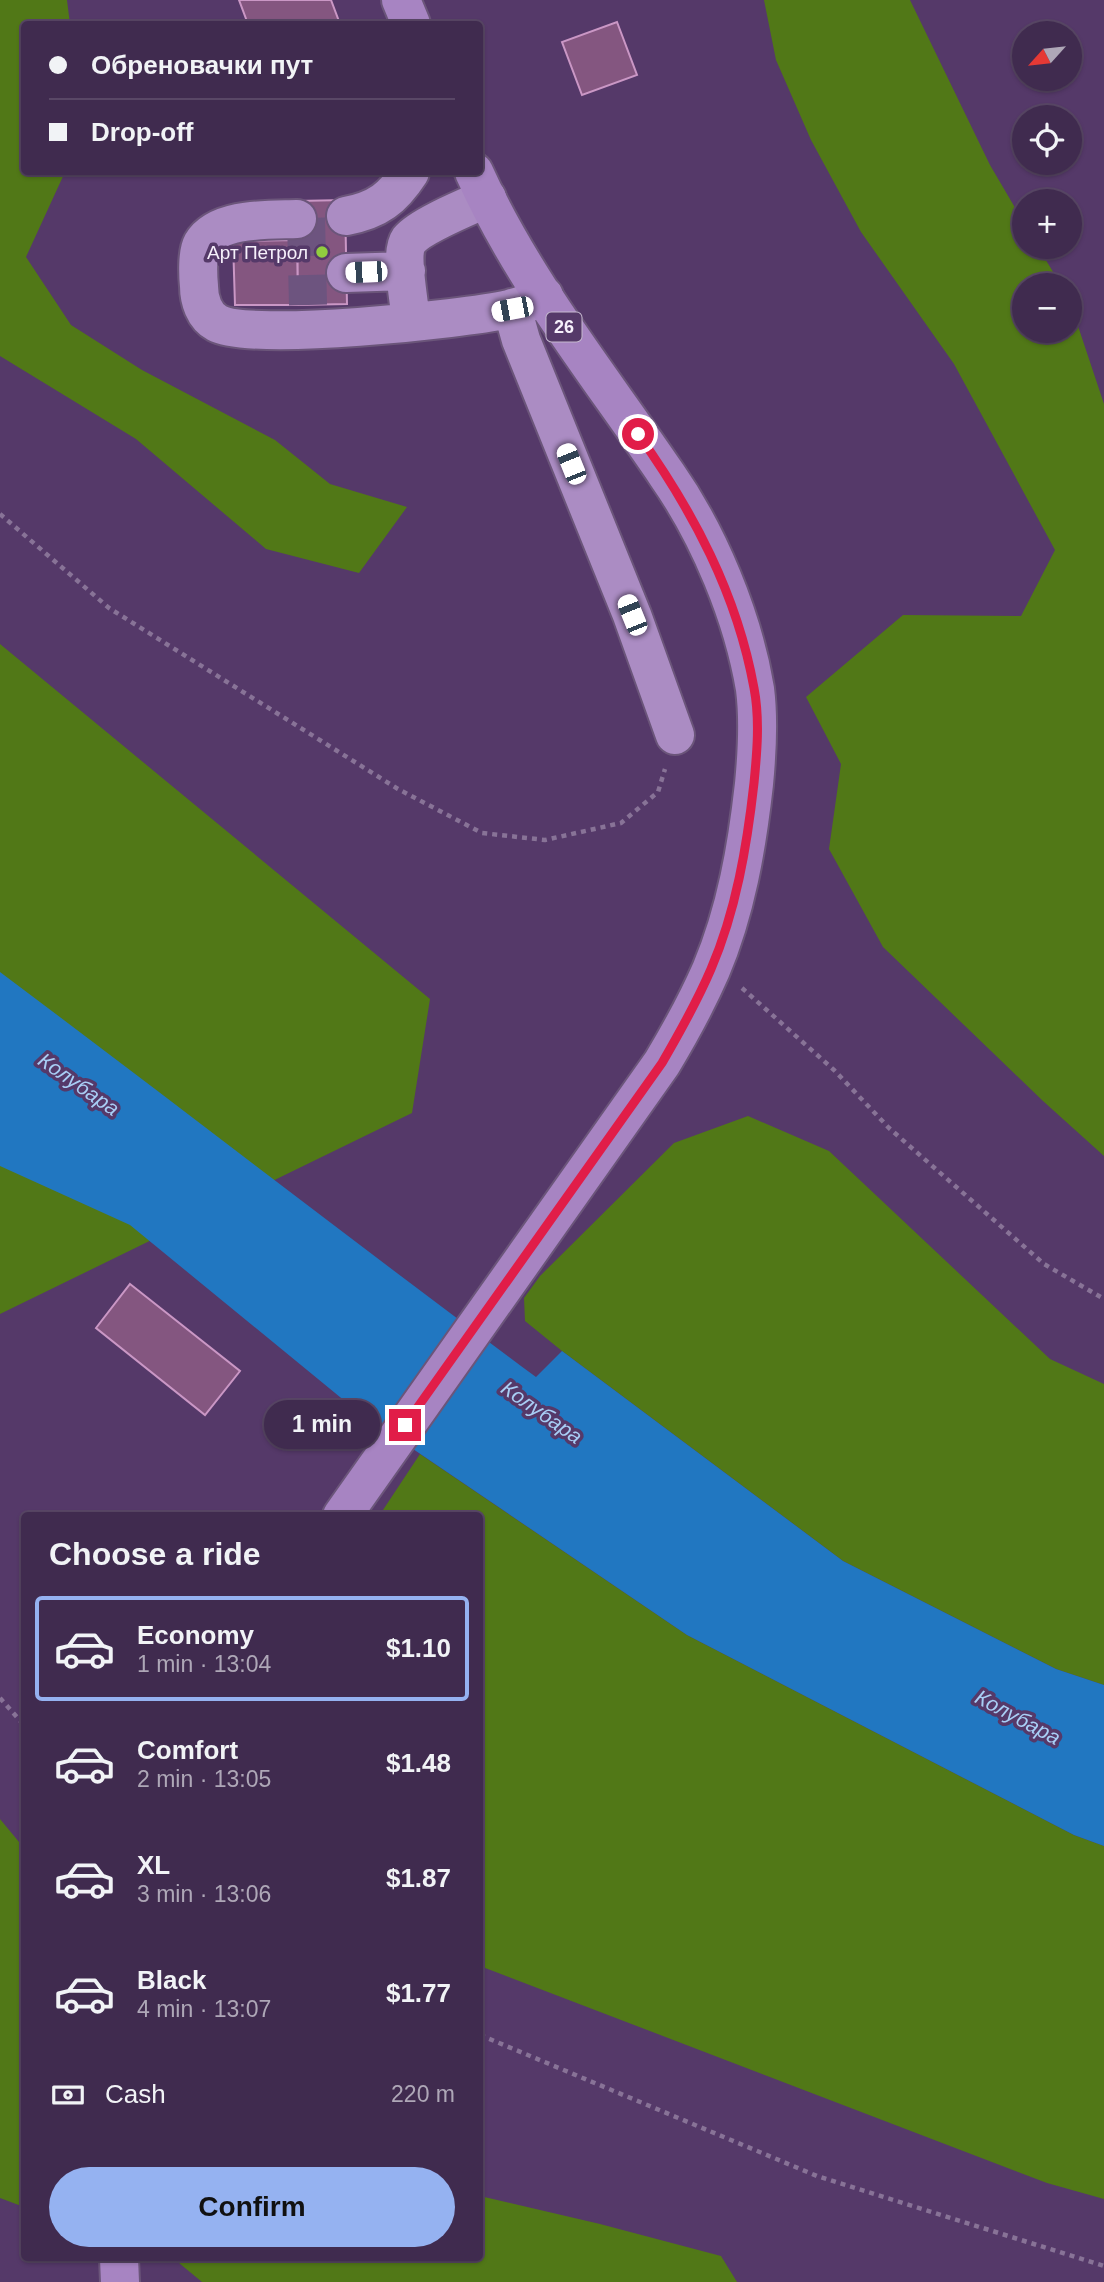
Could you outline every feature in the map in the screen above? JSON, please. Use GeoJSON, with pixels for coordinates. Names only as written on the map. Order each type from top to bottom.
{"type":"FeatureCollection","features":[{"type":"Feature","properties":{"kind":"main road","name":"26"},"geometry":{"type":"LineString","coordinates":[[345,1512],[662,1063],[690,1015],[713,967],[734,900],[750,820],[757,732],[755,691],[732,604],[689,511],[667,474],[597,376],[528,302],[496,217],[480,185]]}},
{"type":"Feature","properties":{"kind":"lane"},"geometry":{"type":"LineString","coordinates":[[346,216],[361,213],[396,193],[408,175]]}},
{"type":"Feature","properties":{"kind":"lane"},"geometry":{"type":"LineString","coordinates":[[411,322],[405,257],[408,241],[480,185]]}},
{"type":"Feature","properties":{"kind":"lane"},"geometry":{"type":"LineString","coordinates":[[297,219],[243,221],[218,229],[202,244],[198,271],[199,294],[204,310],[216,323],[234,329],[308,317],[411,322],[528,302],[521,340],[632,615],[676,735]]}},
{"type":"Feature","properties":{"kind":"lane"},"geometry":{"type":"LineString","coordinates":[[346,273],[406,271]]}},
{"type":"Feature","properties":{"kind":"path"},"geometry":{"type":"LineString","coordinates":[[0,514],[109,608],[398,789],[482,833],[545,840],[621,823],[659,792],[676,735]]}},
{"type":"Feature","properties":{"kind":"path"},"geometry":{"type":"LineString","coordinates":[[713,967],[750,993],[834,1070],[889,1128],[1044,1264],[1104,1299]]}},
{"type":"Feature","properties":{"kind":"path"},"geometry":{"type":"LineString","coordinates":[[0,1698],[21,1722]]}},
{"type":"Feature","properties":{"kind":"path"},"geometry":{"type":"LineString","coordinates":[[483,2036],[817,2176],[1104,2266]]}},
{"type":"Feature","properties":{"kind":"green space"},"geometry":{"type":"Polygon","coordinates":[[[0,0],[67,0],[70,21],[21,21],[21,175],[64,175],[26,257],[71,325],[142,370],[275,440],[330,484],[407,507],[359,573],[266,549],[136,439],[0,356],[0,0]]]}},
{"type":"Feature","properties":{"kind":"green space"},"geometry":{"type":"Polygon","coordinates":[[[764,0],[910,0],[990,165],[1012,203],[1012,259],[1045,259],[1054,273],[1012,273],[1012,343],[1082,343],[1082,338],[1104,404],[1104,1156],[883,947],[829,849],[841,764],[806,697],[903,615],[1021,616],[1055,550],[954,364],[861,232],[811,140],[776,60],[764,0]]]}},
{"type":"Feature","properties":{"kind":"green space"},"geometry":{"type":"Polygon","coordinates":[[[0,644],[430,999],[412,1113],[0,1314],[0,644]]]}},
{"type":"Feature","properties":{"kind":"green space"},"geometry":{"type":"Polygon","coordinates":[[[748,1116],[829,1151],[1050,1359],[1104,1384],[1104,1685],[1056,1669],[843,1561],[525,1321],[524,1298],[540,1276],[674,1143],[748,1116]]]}},
{"type":"Feature","properties":{"kind":"green space"},"geometry":{"type":"Polygon","coordinates":[[[420,1454],[687,1635],[1074,1835],[1104,1846],[1104,2199],[1047,2183],[483,1967],[483,1512],[382,1512],[420,1454]]]}},
{"type":"Feature","properties":{"kind":"green space"},"geometry":{"type":"Polygon","coordinates":[[[0,1819],[21,1844],[21,2206],[0,2198],[0,1819]]]}},
{"type":"Feature","properties":{"kind":"green space"},"geometry":{"type":"Polygon","coordinates":[[[483,2197],[721,2256],[737,2282],[202,2282],[177,2261],[483,2261],[483,2197]]]}},
{"type":"Feature","properties":{"kind":"water","name":"Колубара"},"geometry":{"type":"Polygon","coordinates":[[[0,972],[536,1377],[562,1351],[843,1561],[1056,1669],[1104,1685],[1104,1846],[1074,1835],[687,1635],[357,1411],[130,1225],[0,1166],[0,972]]]}},
{"type":"Feature","properties":{"kind":"building"},"geometry":{"type":"Polygon","coordinates":[[[239,0],[331,0],[339,21],[247,21],[239,0]]]}},
{"type":"Feature","properties":{"kind":"building"},"geometry":{"type":"Polygon","coordinates":[[[617,22],[637,75],[582,95],[562,42],[617,22]]]}},
{"type":"Feature","properties":{"kind":"building"},"geometry":{"type":"Polygon","coordinates":[[[345,200],[347,304],[298,305],[297,201],[345,200]]]}},
{"type":"Feature","properties":{"kind":"building"},"geometry":{"type":"Polygon","coordinates":[[[297,240],[298,305],[235,305],[233,241],[297,240]]]}},
{"type":"Feature","properties":{"kind":"building"},"geometry":{"type":"Polygon","coordinates":[[[130,1284],[240,1371],[205,1415],[96,1328],[130,1284]]]}},
{"type":"Feature","properties":{"kind":"tunnel"},"geometry":{"type":"LineString","coordinates":[[306,218],[308,305]]}},
{"type":"Feature","properties":{"kind":"place","name":"Арт Петрол"},"geometry":{"type":"Point","coordinates":[322,252]}},
{"type":"Feature","properties":{"kind":"route"},"geometry":{"type":"LineString","coordinates":[[405,1425],[662,1063],[713,967],[744,858],[757,732],[755,691],[747,654],[732,604],[703,539],[667,474],[638,434]]}}]}
